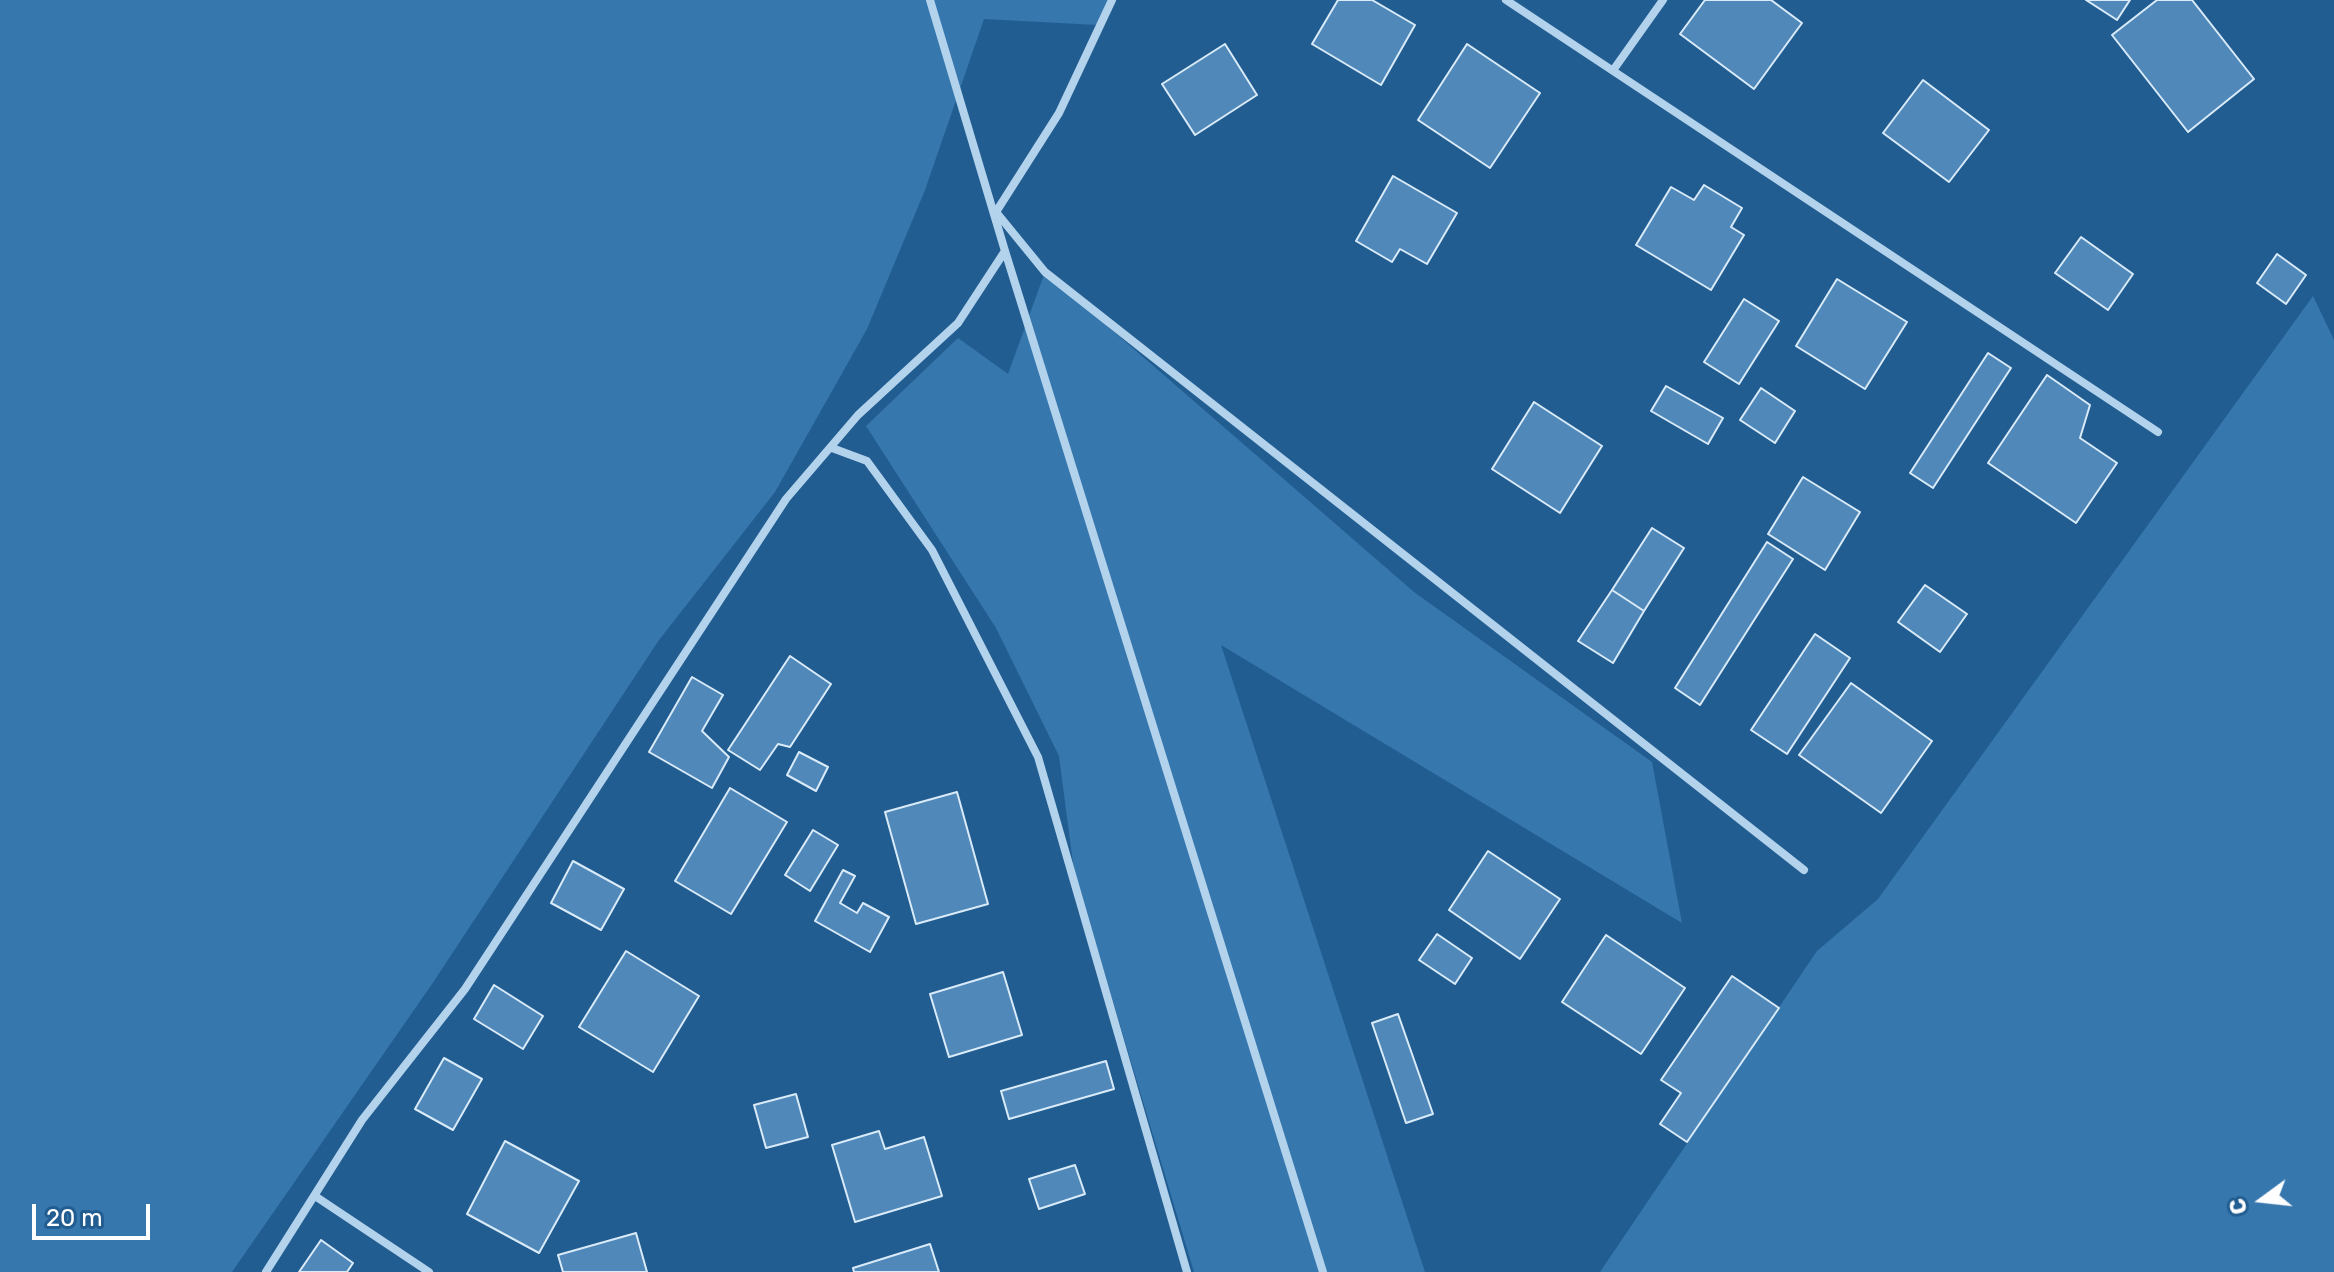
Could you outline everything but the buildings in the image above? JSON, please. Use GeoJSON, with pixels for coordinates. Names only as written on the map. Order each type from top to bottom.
{"type":"FeatureCollection","features":[{"type":"Feature","properties":{"kind":"street"},"geometry":{"type":"LineString","coordinates":[[930,0],[996,212],[1005,251],[1323,1272]]}},
{"type":"Feature","properties":{"kind":"street"},"geometry":{"type":"LineString","coordinates":[[996,212],[1059,113],[1112,0]]}},
{"type":"Feature","properties":{"kind":"street"},"geometry":{"type":"LineString","coordinates":[[1506,0],[2158,432]]}},
{"type":"Feature","properties":{"kind":"street"},"geometry":{"type":"LineString","coordinates":[[1614,69],[1663,0]]}},
{"type":"Feature","properties":{"kind":"street"},"geometry":{"type":"LineString","coordinates":[[996,212],[1045,272],[1804,870]]}},
{"type":"Feature","properties":{"kind":"street"},"geometry":{"type":"LineString","coordinates":[[266,1272],[362,1120],[465,989],[786,499],[858,415],[958,323],[1005,251]]}},
{"type":"Feature","properties":{"kind":"street"},"geometry":{"type":"LineString","coordinates":[[832,448],[867,461],[932,550],[1038,757],[1187,1272]]}},
{"type":"Feature","properties":{"kind":"street"},"geometry":{"type":"LineString","coordinates":[[315,1196],[429,1272]]}},
{"type":"Feature","properties":{"kind":"shaded area"},"geometry":{"type":"Polygon","coordinates":[[[0,0],[1112,0],[1097,25],[984,19],[925,190],[867,329],[775,492],[659,640],[432,984],[232,1272],[0,1272],[0,0]]]}},
{"type":"Feature","properties":{"kind":"shaded area"},"geometry":{"type":"Polygon","coordinates":[[[1045,272],[1414,592],[1652,762],[1682,923],[1221,645],[1425,1272],[1194,1272],[1074,871],[1059,756],[996,628],[866,426],[958,338],[1008,374],[1045,272]]]}},
{"type":"Feature","properties":{"kind":"shaded area"},"geometry":{"type":"Polygon","coordinates":[[[2313,296],[2334,340],[2334,1272],[1600,1272],[1817,951],[1878,899],[2313,296]]]}}]}
